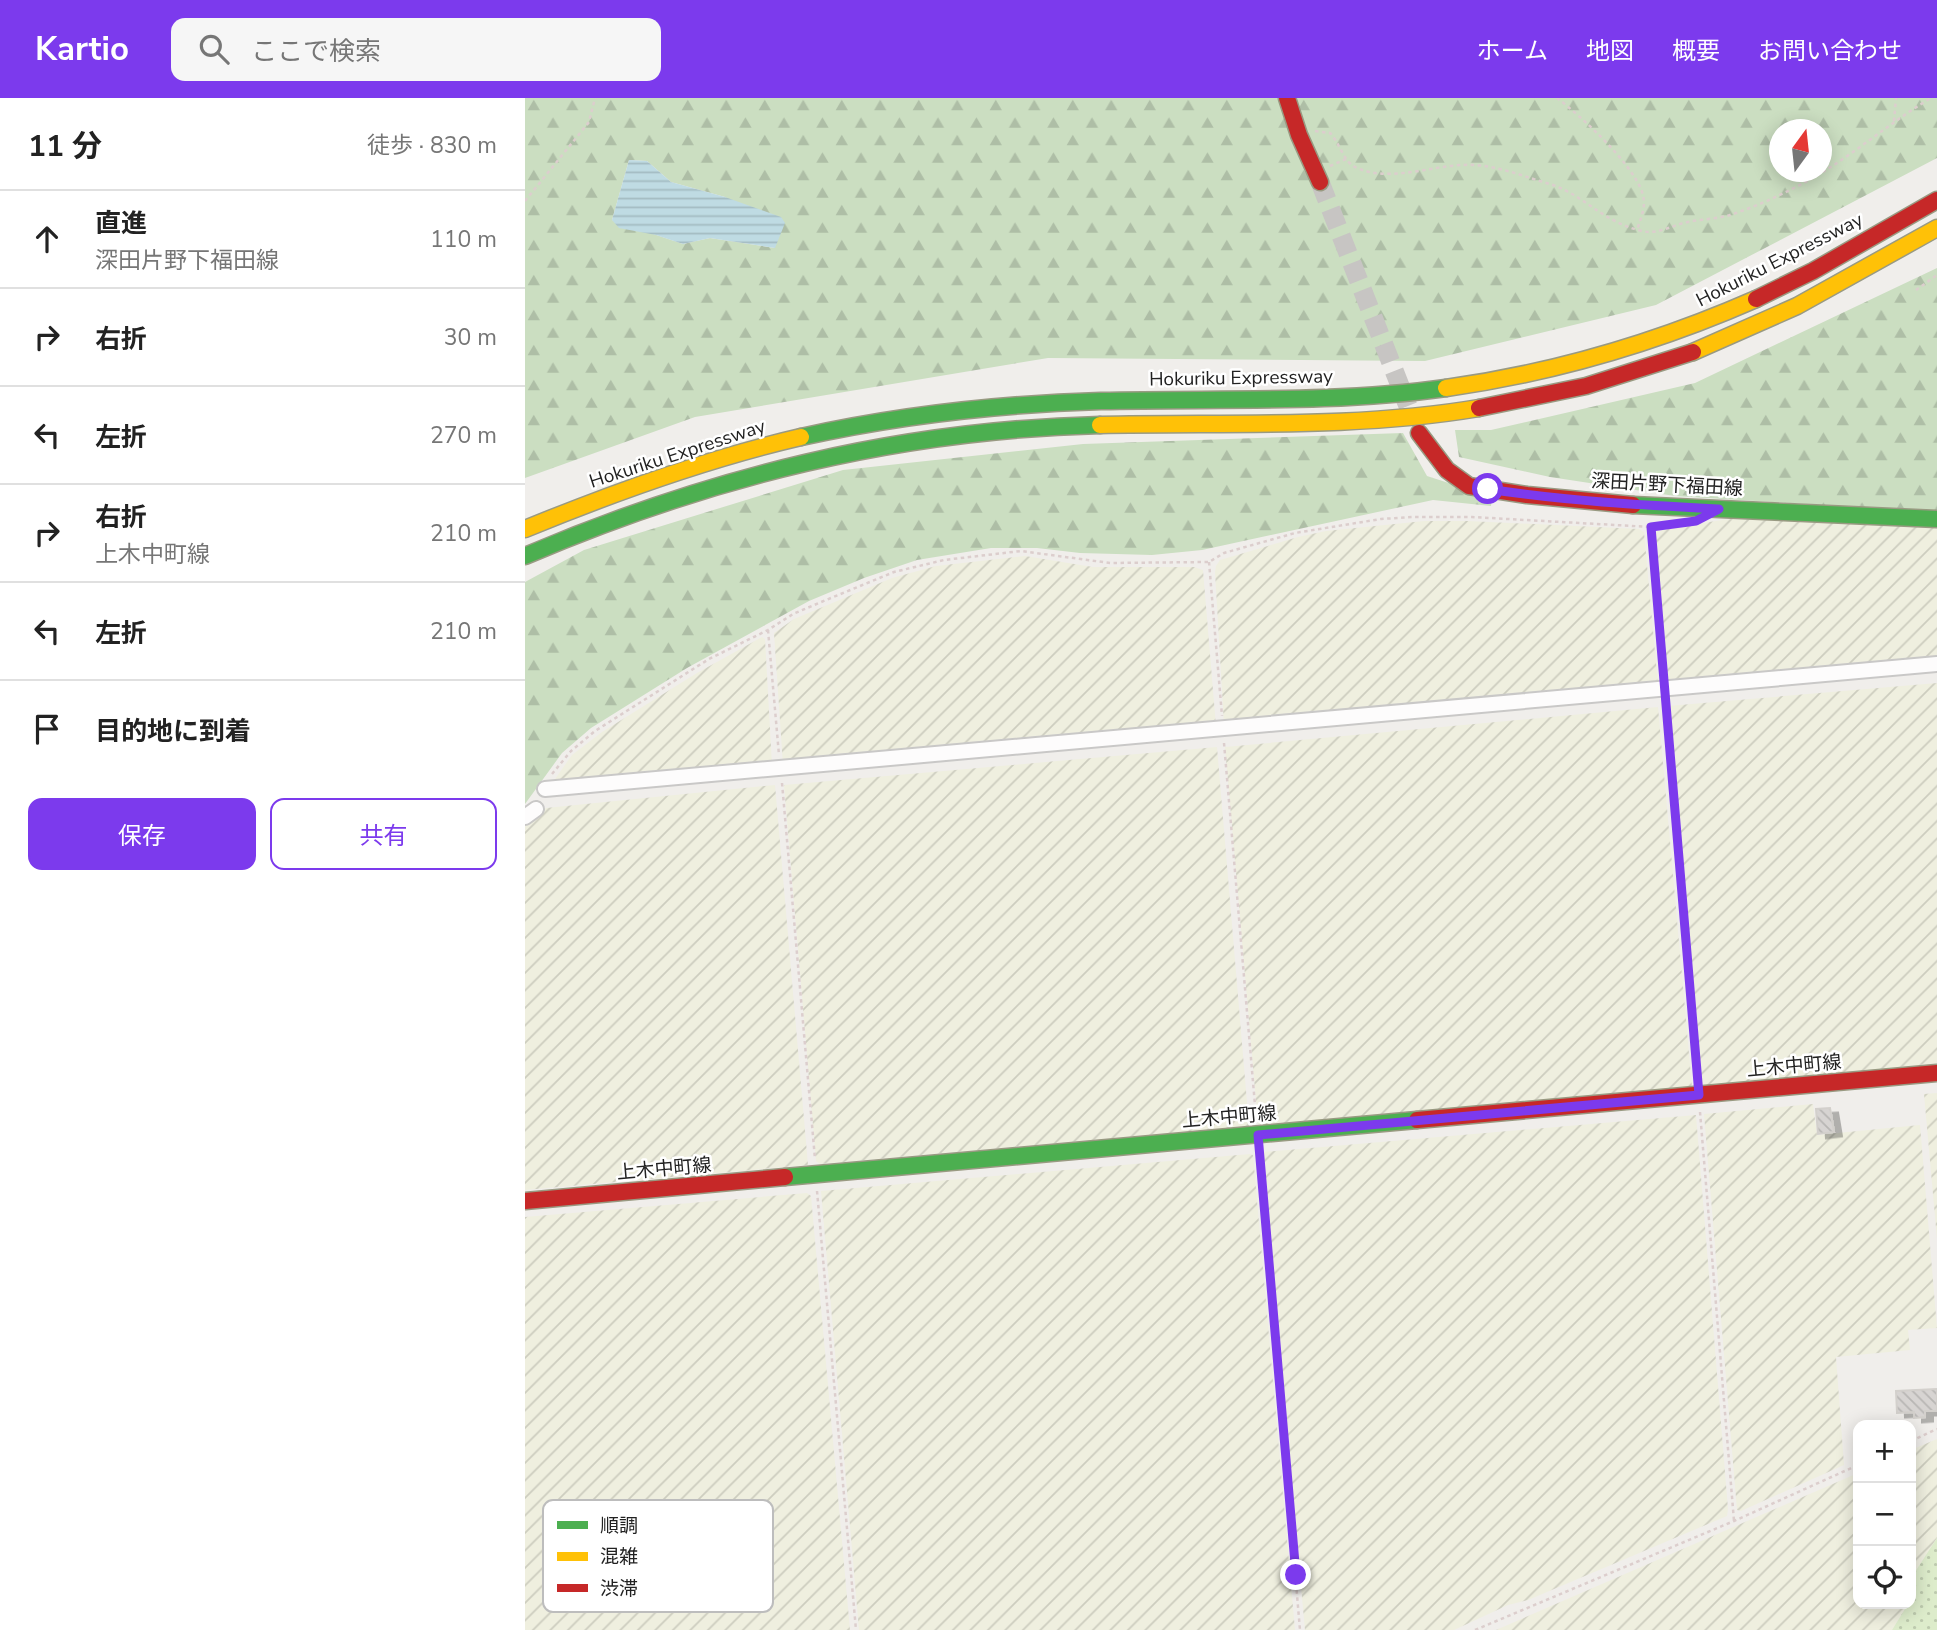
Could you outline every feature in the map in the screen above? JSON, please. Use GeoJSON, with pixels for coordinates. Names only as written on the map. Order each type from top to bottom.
{"type":"FeatureCollection","features":[{"type":"Feature","properties":{"kind":"main road"},"geometry":{"type":"LineString","coordinates":[[1287,98],[1320,182]]}},
{"type":"Feature","properties":{"kind":"main road","name":"Hokuriku Expressway"},"geometry":{"type":"LineString","coordinates":[[525,529],[629,487],[708,461],[791,439],[948,412],[1027,405],[1294,398],[1434,389],[1522,375],[1594,358],[1664,336],[1737,308],[1801,276],[1937,200]]}},
{"type":"Feature","properties":{"kind":"main road"},"geometry":{"type":"LineString","coordinates":[[525,556],[639,509],[793,464],[873,448],[1024,429],[1369,419],[1449,412],[1531,399],[1607,380],[1747,330],[1812,298],[1937,228]]}},
{"type":"Feature","properties":{"kind":"main road","name":"深田片野下福田線"},"geometry":{"type":"LineString","coordinates":[[1419,433],[1447,471],[1469,486],[1527,495],[1648,506],[1937,519]]}},
{"type":"Feature","properties":{"kind":"main road","name":"上木中町線"},"geometry":{"type":"LineString","coordinates":[[525,1201],[1937,1073]]}},
{"type":"Feature","properties":{"kind":"street"},"geometry":{"type":"LineString","coordinates":[[545,789],[1937,664]]}},
{"type":"Feature","properties":{"kind":"path"},"geometry":{"type":"LineString","coordinates":[[525,201],[589,122],[595,98]]}},
{"type":"Feature","properties":{"kind":"path"},"geometry":{"type":"LineString","coordinates":[[1557,98],[1591,124],[1633,175],[1643,193],[1644,209],[1637,230]]}},
{"type":"Feature","properties":{"kind":"path"},"geometry":{"type":"LineString","coordinates":[[1298,130],[1330,133],[1354,167],[1369,171],[1412,174],[1463,165],[1520,176],[1563,189],[1601,215],[1645,232],[1729,215],[1788,190],[1837,163],[1893,121],[1931,98]]}},
{"type":"Feature","properties":{"kind":"path"},"geometry":{"type":"LineString","coordinates":[[1893,121],[1896,100]]}},
{"type":"Feature","properties":{"kind":"path"},"geometry":{"type":"LineString","coordinates":[[1916,290],[1937,275]]}},
{"type":"Feature","properties":{"kind":"path"},"geometry":{"type":"LineString","coordinates":[[545,789],[571,751],[595,731],[709,659],[768,630],[793,614],[894,572],[944,560],[1021,551],[1110,563],[1209,562],[1224,553],[1295,533],[1381,519],[1472,517],[1651,527],[1674,524]]}},
{"type":"Feature","properties":{"kind":"path"},"geometry":{"type":"LineString","coordinates":[[1651,527],[1734,1521]]}},
{"type":"Feature","properties":{"kind":"path"},"geometry":{"type":"LineString","coordinates":[[1209,562],[1300,1630]]}},
{"type":"Feature","properties":{"kind":"path"},"geometry":{"type":"LineString","coordinates":[[768,630],[856,1630]]}},
{"type":"Feature","properties":{"kind":"path"},"geometry":{"type":"LineString","coordinates":[[1916,1439],[1937,1429]]}},
{"type":"Feature","properties":{"kind":"path"},"geometry":{"type":"LineString","coordinates":[[1475,1630],[1734,1521],[1853,1467]]}},
{"type":"Feature","properties":{"kind":"green space"},"geometry":{"type":"Polygon","coordinates":[[[525,98],[1937,98],[1937,158],[1656,305],[1425,361],[1048,358],[695,417],[525,478],[525,98]],[[629,160],[612,220],[683,244],[710,238],[775,248],[725,197],[671,182],[647,161],[629,160]]]}},
{"type":"Feature","properties":{"kind":"green space"},"geometry":{"type":"Polygon","coordinates":[[[1937,268],[1937,512],[1675,496],[1550,477],[1459,457],[1455,430],[1491,430],[1695,383],[1937,268]]]}},
{"type":"Feature","properties":{"kind":"green space"},"geometry":{"type":"Polygon","coordinates":[[[1403,433],[1427,476],[1492,497],[1491,506],[1433,500],[1202,550],[1152,555],[991,548],[917,560],[809,601],[687,668],[591,728],[562,753],[525,804],[525,582],[584,550],[843,470],[1083,444],[1403,433]]]}},
{"type":"Feature","properties":{"kind":"green space"},"geometry":{"type":"Polygon","coordinates":[[[1729,519],[1937,528],[1937,661],[1665,685],[1654,535],[1658,530],[1729,519]]]}},
{"type":"Feature","properties":{"kind":"green space"},"geometry":{"type":"Polygon","coordinates":[[[1424,521],[1639,529],[1644,532],[1658,685],[1224,725],[1215,572],[1220,560],[1326,531],[1424,521]]]}},
{"type":"Feature","properties":{"kind":"green space"},"geometry":{"type":"Polygon","coordinates":[[[1025,556],[1093,567],[1194,567],[1203,570],[1216,726],[783,765],[774,633],[794,619],[892,578],[936,566],[1025,556]]]}},
{"type":"Feature","properties":{"kind":"green space"},"geometry":{"type":"Polygon","coordinates":[[[762,637],[765,639],[772,765],[550,786],[572,755],[602,732],[697,673],[762,637]]]}},
{"type":"Feature","properties":{"kind":"green space"},"geometry":{"type":"Polygon","coordinates":[[[1937,683],[1937,1063],[1704,1087],[1700,1085],[1668,706],[1937,683]]]}},
{"type":"Feature","properties":{"kind":"green space"},"geometry":{"type":"Polygon","coordinates":[[[1658,707],[1692,1087],[1258,1124],[1225,747],[1658,707]]]}},
{"type":"Feature","properties":{"kind":"green space"},"geometry":{"type":"Polygon","coordinates":[[[1217,747],[1249,1126],[820,1164],[816,1161],[784,785],[1217,747]]]}},
{"type":"Feature","properties":{"kind":"green space"},"geometry":{"type":"Polygon","coordinates":[[[775,785],[808,1165],[525,1190],[525,825],[546,808],[775,785]]]}},
{"type":"Feature","properties":{"kind":"green space"},"geometry":{"type":"Polygon","coordinates":[[[1937,1093],[1937,1239],[1924,1094],[1937,1093]]]}},
{"type":"Feature","properties":{"kind":"green space"},"geometry":{"type":"Polygon","coordinates":[[[1813,1104],[1817,1135],[1920,1125],[1937,1328],[1908,1330],[1910,1350],[1836,1357],[1844,1465],[1741,1511],[1737,1510],[1704,1114],[1813,1104]]]}},
{"type":"Feature","properties":{"kind":"green space"},"geometry":{"type":"Polygon","coordinates":[[[1696,1115],[1727,1516],[1528,1600],[1508,1605],[1454,1630],[1305,1630],[1261,1155],[1263,1152],[1696,1115]]]}},
{"type":"Feature","properties":{"kind":"green space"},"geometry":{"type":"Polygon","coordinates":[[[1253,1155],[1295,1630],[859,1630],[821,1191],[1253,1155]]]}},
{"type":"Feature","properties":{"kind":"green space"},"geometry":{"type":"Polygon","coordinates":[[[807,1193],[811,1196],[850,1630],[525,1630],[525,1217],[807,1193]]]}},
{"type":"Feature","properties":{"kind":"green space"},"geometry":{"type":"Polygon","coordinates":[[[1937,1439],[1937,1538],[1916,1570],[1916,1483],[1916,1448],[1937,1439]]]}},
{"type":"Feature","properties":{"kind":"green space"},"geometry":{"type":"Polygon","coordinates":[[[1853,1475],[1853,1609],[1905,1609],[1892,1630],[1496,1630],[1853,1475]]]}},
{"type":"Feature","properties":{"kind":"green space"},"geometry":{"type":"Polygon","coordinates":[[[1937,1538],[1937,1630],[1892,1630],[1905,1609],[1916,1609],[1916,1570],[1937,1538]]]}},
{"type":"Feature","properties":{"kind":"water"},"geometry":{"type":"Polygon","coordinates":[[[629,160],[647,161],[671,182],[781,217],[785,223],[775,248],[710,238],[683,244],[656,235],[619,228],[612,220],[629,160]]]}},
{"type":"Feature","properties":{"kind":"building"},"geometry":{"type":"Polygon","coordinates":[[[1830,1108],[1834,1132],[1818,1134],[1816,1109],[1830,1108]]]}},
{"type":"Feature","properties":{"kind":"building"},"geometry":{"type":"Polygon","coordinates":[[[1937,1389],[1937,1411],[1925,1411],[1925,1417],[1914,1418],[1914,1412],[1897,1413],[1896,1391],[1937,1389]]]}},
{"type":"Feature","properties":{"kind":"tunnel"},"geometry":{"type":"LineString","coordinates":[[1320,182],[1408,406]]}},
{"type":"Feature","properties":{"kind":"traffic: fast"},"geometry":{"type":"LineString","coordinates":[[801,437],[913,417],[1025,405],[1101,401],[1317,398],[1446,388]]}},
{"type":"Feature","properties":{"kind":"traffic: fast"},"geometry":{"type":"LineString","coordinates":[[525,556],[664,503],[806,463],[951,436],[1100,425]]}},
{"type":"Feature","properties":{"kind":"traffic: fast"},"geometry":{"type":"LineString","coordinates":[[1633,505],[1937,519]]}},
{"type":"Feature","properties":{"kind":"traffic: fast"},"geometry":{"type":"LineString","coordinates":[[785,1177],[1417,1120]]}},
{"type":"Feature","properties":{"kind":"traffic: slow"},"geometry":{"type":"LineString","coordinates":[[1693,352],[1797,306],[1937,228]]}},
{"type":"Feature","properties":{"kind":"traffic: slow"},"geometry":{"type":"LineString","coordinates":[[1446,388],[1526,374],[1604,354],[1681,329],[1756,299]]}},
{"type":"Feature","properties":{"kind":"traffic: slow"},"geometry":{"type":"LineString","coordinates":[[1100,425],[1338,422],[1432,415],[1479,408]]}},
{"type":"Feature","properties":{"kind":"traffic: slow"},"geometry":{"type":"LineString","coordinates":[[525,529],[661,477],[730,455],[801,437]]}},
{"type":"Feature","properties":{"kind":"traffic: jam"},"geometry":{"type":"LineString","coordinates":[[1287,98],[1299,135],[1320,182]]}},
{"type":"Feature","properties":{"kind":"traffic: jam"},"geometry":{"type":"LineString","coordinates":[[1756,299],[1813,271],[1937,200]]}},
{"type":"Feature","properties":{"kind":"traffic: jam"},"geometry":{"type":"LineString","coordinates":[[1479,408],[1586,386],[1693,352]]}},
{"type":"Feature","properties":{"kind":"traffic: jam"},"geometry":{"type":"LineString","coordinates":[[1419,433],[1447,470],[1469,486],[1527,495],[1633,505]]}},
{"type":"Feature","properties":{"kind":"traffic: jam"},"geometry":{"type":"LineString","coordinates":[[1417,1120],[1937,1073]]}},
{"type":"Feature","properties":{"kind":"traffic: jam"},"geometry":{"type":"LineString","coordinates":[[525,1201],[785,1177]]}},
{"type":"Feature","properties":{"kind":"route"},"geometry":{"type":"LineString","coordinates":[[1296,1575],[1258,1135],[1699,1095],[1651,527],[1696,521],[1719,509],[1648,506],[1488,489]]}}]}
